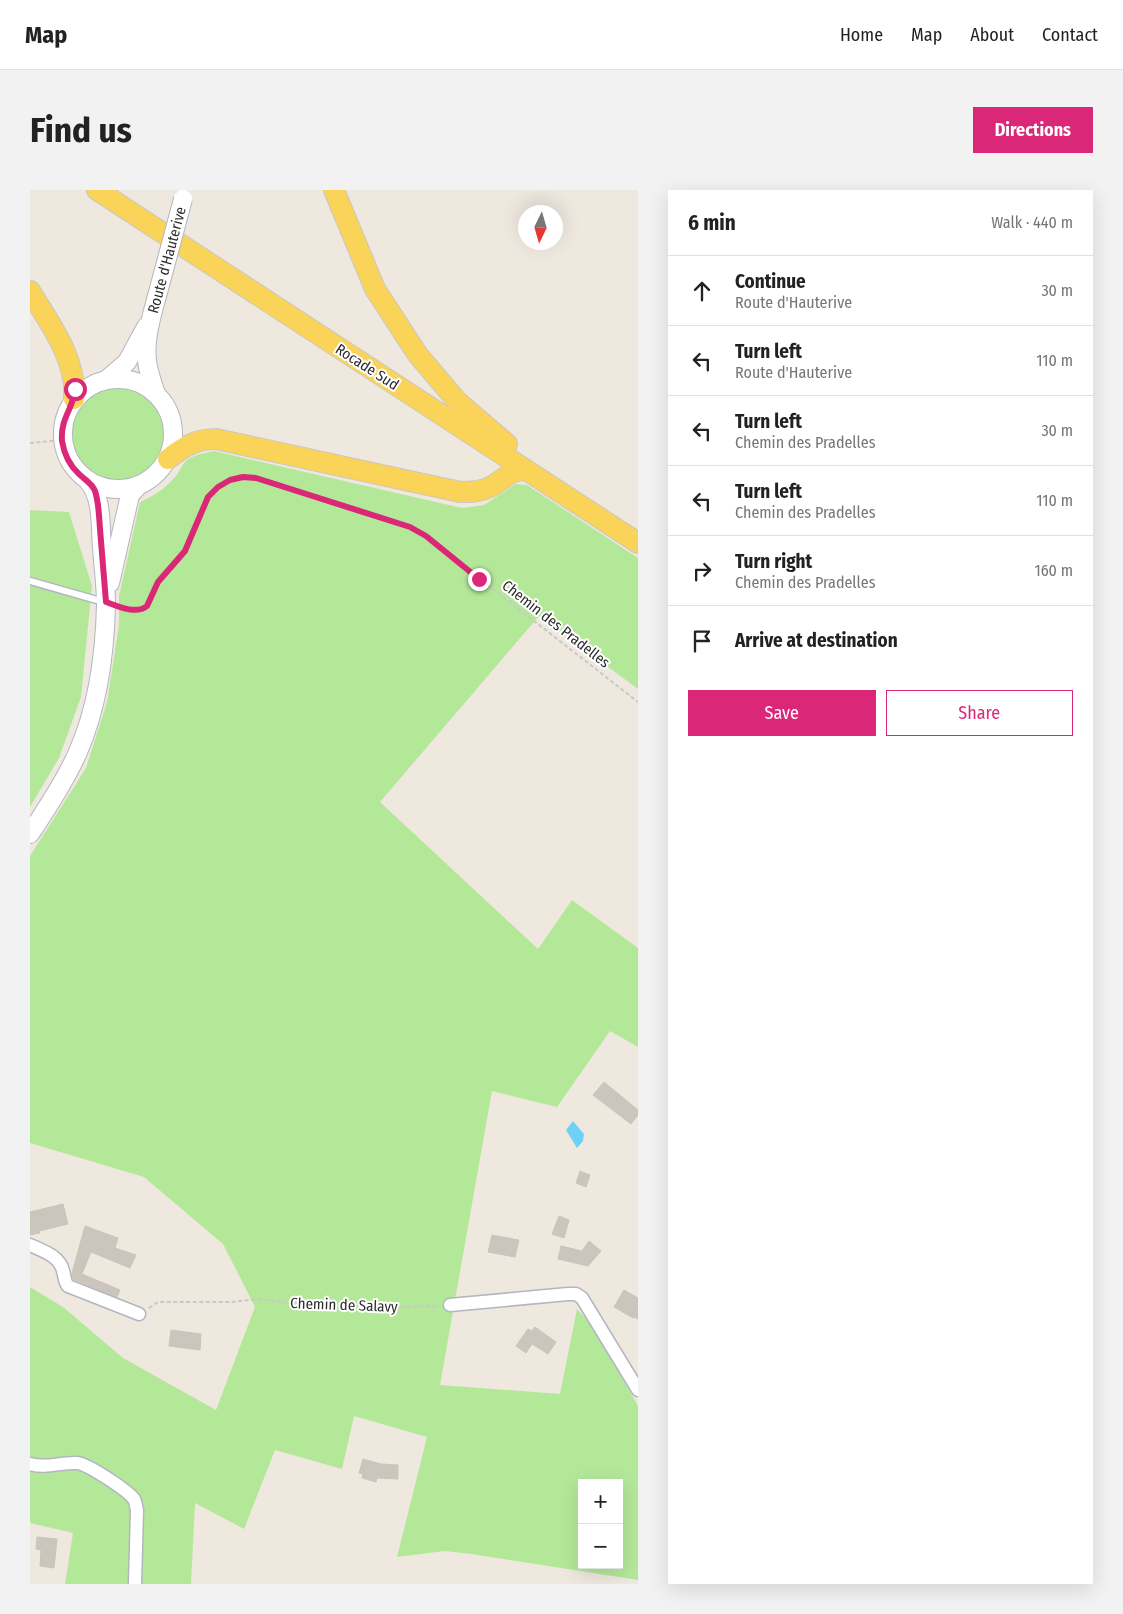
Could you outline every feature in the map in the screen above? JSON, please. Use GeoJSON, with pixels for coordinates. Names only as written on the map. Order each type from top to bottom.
{"type":"FeatureCollection","features":[{"type":"Feature","properties":{"kind":"main road","name":"Rocade Sud"},"geometry":{"type":"LineString","coordinates":[[97,190],[638,541]]}},
{"type":"Feature","properties":{"kind":"main road"},"geometry":{"type":"LineString","coordinates":[[334,190],[375,289],[418,355],[457,401],[494,434],[638,541]]}},
{"type":"Feature","properties":{"kind":"main road"},"geometry":{"type":"LineString","coordinates":[[30,291],[70,363],[74,382],[74,399]]}},
{"type":"Feature","properties":{"kind":"main road"},"geometry":{"type":"LineString","coordinates":[[168,459],[189,444],[206,439],[216,439],[460,492],[481,490],[494,485],[511,473],[526,470]]}},
{"type":"Feature","properties":{"kind":"street","name":"Route d'Hauterive"},"geometry":{"type":"LineString","coordinates":[[156,394],[142,384],[124,379],[106,380],[94,384],[74,399],[62,426],[62,440],[70,464],[78,473],[88,481],[104,488],[121,490],[138,486],[150,480],[168,459],[172,446],[173,432],[168,412],[156,394],[147,359],[150,320],[184,193]]}},
{"type":"Feature","properties":{"kind":"street","name":"Route d'Hauterive"},"geometry":{"type":"LineString","coordinates":[[106,380],[127,362],[150,320]]}},
{"type":"Feature","properties":{"kind":"street","name":"Route d'Hauterive"},"geometry":{"type":"LineString","coordinates":[[88,481],[96,493],[99,511],[106,602]]}},
{"type":"Feature","properties":{"kind":"street","name":"Route d'Hauterive"},"geometry":{"type":"LineString","coordinates":[[30,834],[70,769],[82,742],[90,717],[100,667],[106,602],[130,495],[138,486]]}},
{"type":"Feature","properties":{"kind":"street"},"geometry":{"type":"LineString","coordinates":[[30,1245],[50,1254],[56,1259],[63,1270],[68,1286],[139,1314]]}},
{"type":"Feature","properties":{"kind":"street"},"geometry":{"type":"LineString","coordinates":[[450,1305],[568,1294],[579,1296],[638,1390]]}},
{"type":"Feature","properties":{"kind":"street"},"geometry":{"type":"LineString","coordinates":[[30,1464],[49,1466],[79,1463],[88,1466],[136,1501],[135,1584]]}},
{"type":"Feature","properties":{"kind":"lane"},"geometry":{"type":"LineString","coordinates":[[30,581],[106,602]]}},
{"type":"Feature","properties":{"kind":"path"},"geometry":{"type":"LineString","coordinates":[[30,443],[62,440]]}},
{"type":"Feature","properties":{"kind":"path","name":"Chemin des Pradelles"},"geometry":{"type":"LineString","coordinates":[[106,602],[136,610],[147,606],[158,582],[185,551],[208,497],[218,487],[230,480],[243,477],[256,478],[421,532],[638,702]]}},
{"type":"Feature","properties":{"kind":"path","name":"Chemin de Salavy"},"geometry":{"type":"LineString","coordinates":[[139,1314],[158,1302],[231,1302],[257,1299],[316,1306],[402,1307],[450,1305]]}},
{"type":"Feature","properties":{"kind":"green space"},"geometry":{"type":"Polygon","coordinates":[[[118,386],[136,390],[152,400],[162,416],[166,434],[162,452],[152,468],[136,478],[118,482],[100,478],[84,468],[74,452],[70,434],[74,416],[84,400],[100,390],[118,386]]]}},
{"type":"Feature","properties":{"kind":"green space"},"geometry":{"type":"Polygon","coordinates":[[[214,451],[462,508],[484,505],[516,484],[527,485],[638,558],[638,689],[539,616],[380,802],[538,949],[572,900],[638,948],[638,1047],[610,1031],[557,1107],[492,1091],[440,1385],[560,1394],[577,1309],[591,1324],[638,1406],[638,1580],[445,1551],[397,1557],[427,1437],[354,1416],[342,1469],[275,1450],[244,1529],[195,1503],[191,1584],[65,1584],[73,1533],[30,1523],[30,1287],[63,1307],[123,1358],[216,1410],[255,1307],[223,1244],[144,1177],[30,1143],[30,856],[86,768],[107,702],[119,625],[119,596],[140,502],[168,484],[187,460],[197,455],[214,451]]]}},
{"type":"Feature","properties":{"kind":"green space"},"geometry":{"type":"Polygon","coordinates":[[[30,510],[69,512],[92,586],[81,697],[59,758],[30,807],[30,510]]]}},
{"type":"Feature","properties":{"kind":"water"},"geometry":{"type":"Polygon","coordinates":[[[573,1121],[584,1134],[583,1141],[577,1148],[566,1130],[573,1121]]]}},
{"type":"Feature","properties":{"kind":"building"},"geometry":{"type":"Polygon","coordinates":[[[604,1082],[638,1110],[638,1115],[631,1124],[593,1095],[604,1082]]]}},
{"type":"Feature","properties":{"kind":"building"},"geometry":{"type":"Polygon","coordinates":[[[580,1171],[590,1175],[586,1187],[576,1183],[580,1171]]]}},
{"type":"Feature","properties":{"kind":"building"},"geometry":{"type":"Polygon","coordinates":[[[63,1204],[68,1224],[30,1235],[30,1212],[63,1204]]]}},
{"type":"Feature","properties":{"kind":"building"},"geometry":{"type":"Polygon","coordinates":[[[559,1216],[569,1220],[564,1238],[552,1234],[559,1216]]]}},
{"type":"Feature","properties":{"kind":"building"},"geometry":{"type":"Polygon","coordinates":[[[85,1226],[118,1238],[115,1248],[136,1255],[130,1268],[91,1252],[82,1274],[120,1290],[117,1297],[73,1279],[72,1273],[85,1226]]]}},
{"type":"Feature","properties":{"kind":"building"},"geometry":{"type":"Polygon","coordinates":[[[492,1235],[519,1240],[515,1257],[488,1252],[492,1235]]]}},
{"type":"Feature","properties":{"kind":"building"},"geometry":{"type":"Polygon","coordinates":[[[589,1241],[601,1251],[588,1266],[558,1259],[561,1246],[582,1251],[589,1241]]]}},
{"type":"Feature","properties":{"kind":"building"},"geometry":{"type":"Polygon","coordinates":[[[624,1290],[638,1298],[638,1319],[614,1307],[624,1290]]]}},
{"type":"Feature","properties":{"kind":"building"},"geometry":{"type":"Polygon","coordinates":[[[535,1327],[556,1342],[548,1354],[532,1344],[526,1353],[516,1346],[528,1329],[532,1331],[535,1327]]]}},
{"type":"Feature","properties":{"kind":"building"},"geometry":{"type":"Polygon","coordinates":[[[171,1330],[201,1334],[200,1350],[169,1346],[171,1330]]]}},
{"type":"Feature","properties":{"kind":"building"},"geometry":{"type":"Polygon","coordinates":[[[363,1459],[381,1464],[398,1465],[398,1479],[377,1478],[376,1482],[362,1478],[363,1474],[359,1473],[363,1459]]]}},
{"type":"Feature","properties":{"kind":"building"},"geometry":{"type":"Polygon","coordinates":[[[37,1537],[57,1539],[54,1568],[40,1566],[41,1550],[36,1549],[37,1537]]]}},
{"type":"Feature","properties":{"kind":"route"},"geometry":{"type":"LineString","coordinates":[[75,389],[74,399],[62,426],[62,440],[70,464],[88,481],[96,493],[106,602],[118,607],[136,610],[147,606],[158,582],[185,551],[192,538],[204,503],[212,491],[230,480],[243,477],[256,478],[410,527],[421,532],[479,579]]}}]}
